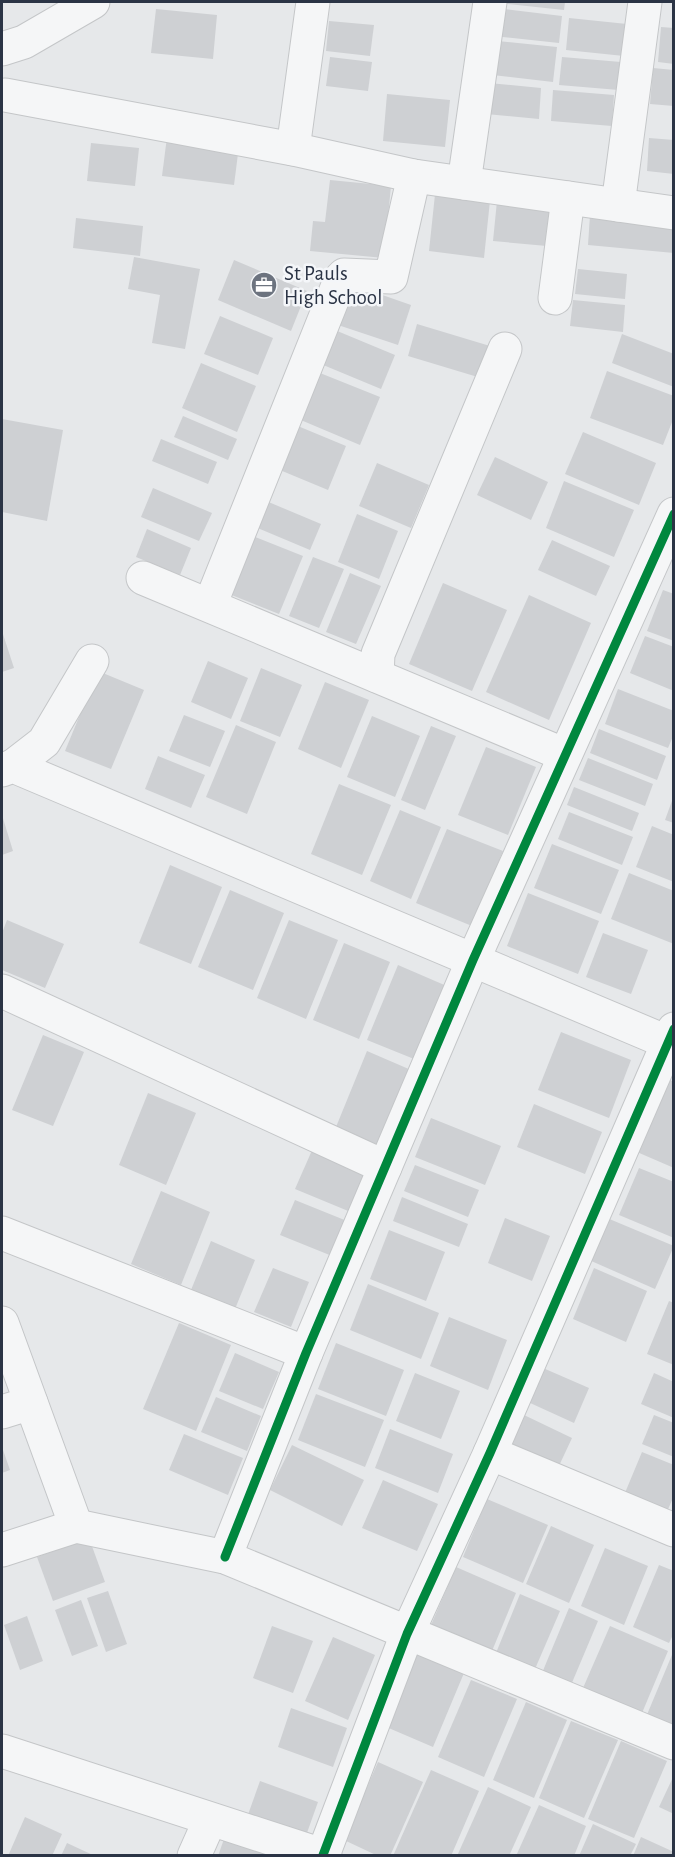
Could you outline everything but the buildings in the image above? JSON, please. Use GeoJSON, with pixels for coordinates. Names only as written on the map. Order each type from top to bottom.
{"type":"FeatureCollection","features":[{"type":"Feature","properties":{"kind":"street"},"geometry":{"type":"LineString","coordinates":[[93,2],[24,42],[2,49],[3,97],[293,149],[414,176],[674,213]]}},
{"type":"Feature","properties":{"kind":"street"},"geometry":{"type":"LineString","coordinates":[[293,149],[313,2]]}},
{"type":"Feature","properties":{"kind":"street"},"geometry":{"type":"LineString","coordinates":[[464,183],[490,2]]}},
{"type":"Feature","properties":{"kind":"street"},"geometry":{"type":"LineString","coordinates":[[618,205],[645,2]]}},
{"type":"Feature","properties":{"kind":"street"},"geometry":{"type":"LineString","coordinates":[[210,605],[341,278],[344,275],[391,277],[414,176]]}},
{"type":"Feature","properties":{"kind":"street"},"geometry":{"type":"LineString","coordinates":[[555,298],[568,198]]}},
{"type":"Feature","properties":{"kind":"street"},"geometry":{"type":"LineString","coordinates":[[377,676],[378,654],[505,349]]}},
{"type":"Feature","properties":{"kind":"street"},"geometry":{"type":"LineString","coordinates":[[225,1557],[306,1353],[472,960],[565,755],[664,558],[674,513]]}},
{"type":"Feature","properties":{"kind":"street"},"geometry":{"type":"LineString","coordinates":[[143,578],[565,755]]}},
{"type":"Feature","properties":{"kind":"street"},"geometry":{"type":"LineString","coordinates":[[7,768],[44,742],[92,661]]}},
{"type":"Feature","properties":{"kind":"street"},"geometry":{"type":"LineString","coordinates":[[2,1751],[324,1855],[407,1634],[490,1453],[672,1039],[472,960],[7,768]]}},
{"type":"Feature","properties":{"kind":"street"},"geometry":{"type":"LineString","coordinates":[[2,991],[385,1167]]}},
{"type":"Feature","properties":{"kind":"street"},"geometry":{"type":"LineString","coordinates":[[2,1233],[306,1353]]}},
{"type":"Feature","properties":{"kind":"street"},"geometry":{"type":"LineString","coordinates":[[2,1323],[16,1407],[76,1526]]}},
{"type":"Feature","properties":{"kind":"street"},"geometry":{"type":"LineString","coordinates":[[490,1453],[674,1530]]}},
{"type":"Feature","properties":{"kind":"street"},"geometry":{"type":"LineString","coordinates":[[2,1550],[76,1526],[225,1557],[674,1743]]}},
{"type":"Feature","properties":{"kind":"street"},"geometry":{"type":"LineString","coordinates":[[194,1856],[210,1820]]}},
{"type":"Feature","properties":{"kind":"cycle path"},"geometry":{"type":"LineString","coordinates":[[225,1557],[306,1353],[473,960],[674,514]]}},
{"type":"Feature","properties":{"kind":"cycle path"},"geometry":{"type":"LineString","coordinates":[[323,1855],[407,1634],[490,1453],[674,1029]]}},
{"type":"Feature","properties":{"kind":"place","name":"St Pauls High School"},"geometry":{"type":"Point","coordinates":[264,285]}}]}
